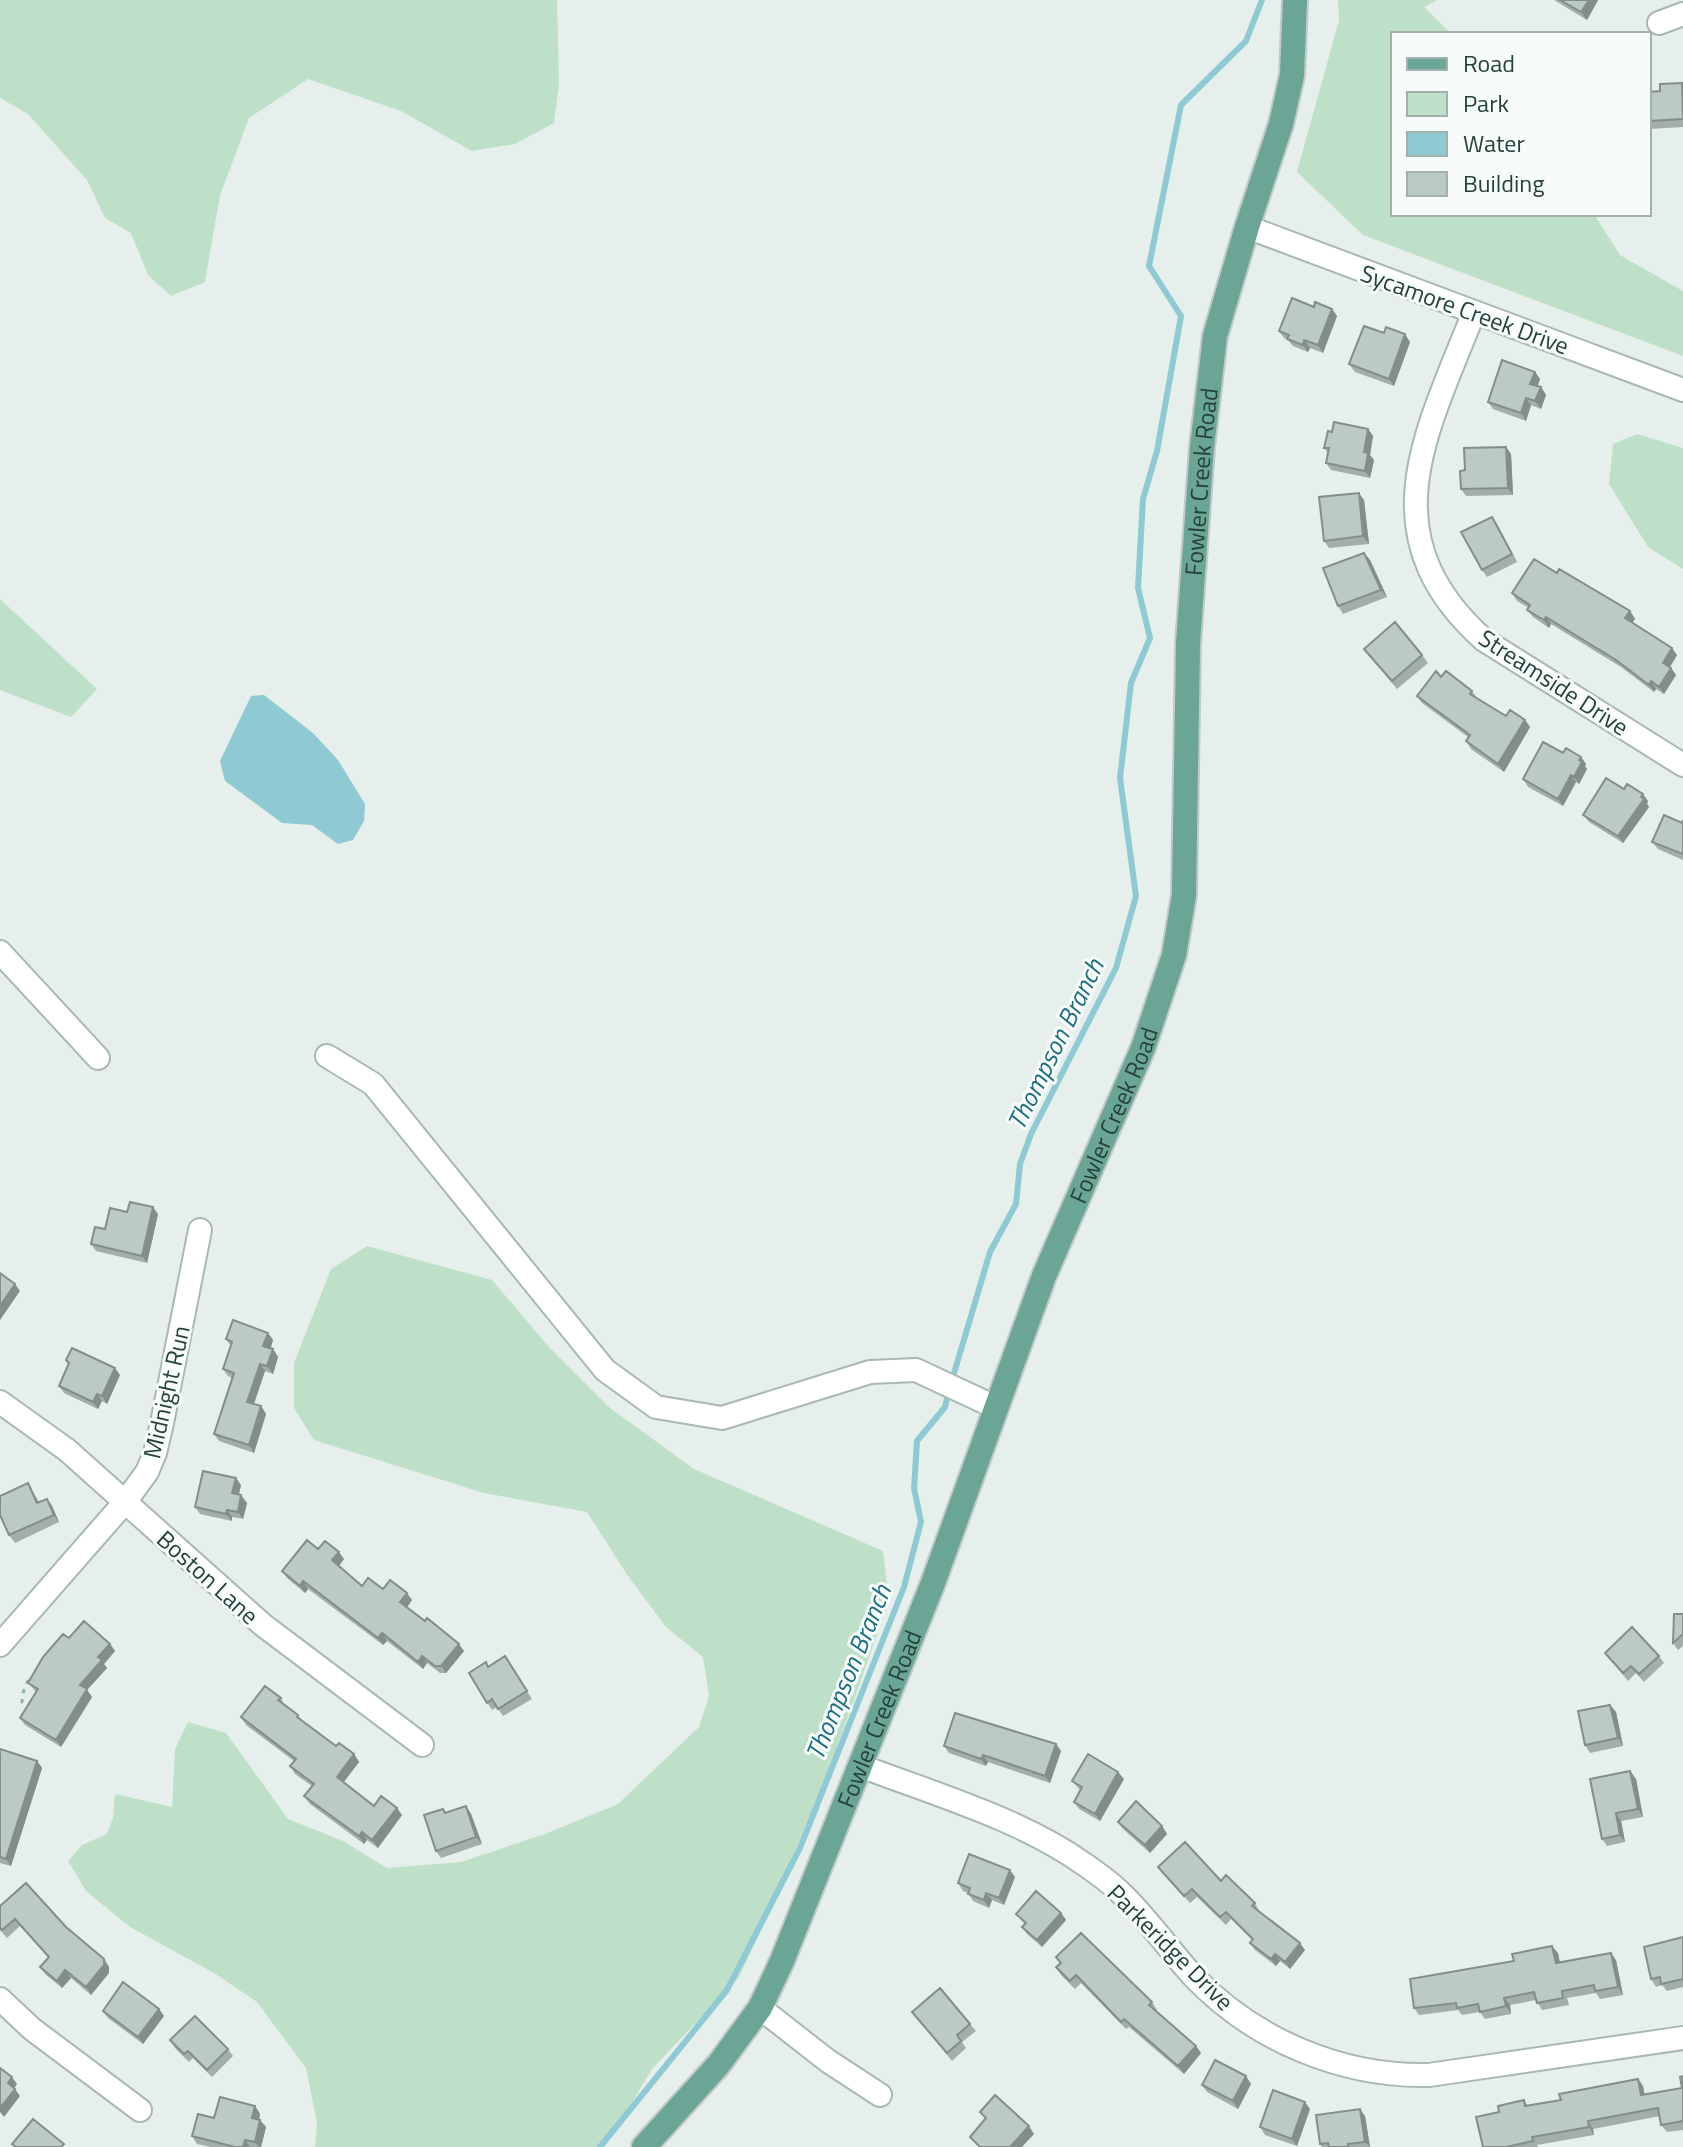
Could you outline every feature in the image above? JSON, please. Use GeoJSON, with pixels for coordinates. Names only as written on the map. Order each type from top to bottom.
{"type":"FeatureCollection","features":[{"type":"Feature","properties":{"kind":"main road","name":"Fowler Creek Road"},"geometry":{"type":"LineString","coordinates":[[644,2147],[719,2064],[760,2008],[808,1899],[933,1583],[1044,1276],[1143,1048],[1174,955],[1184,895],[1186,696],[1202,447],[1215,336],[1281,124],[1292,75],[1295,0]]}},
{"type":"Feature","properties":{"kind":"street"},"geometry":{"type":"LineString","coordinates":[[1659,23],[1683,14]]}},
{"type":"Feature","properties":{"kind":"street","name":"Sycamore Creek Drive"},"geometry":{"type":"LineString","coordinates":[[1247,227],[1683,390]]}},
{"type":"Feature","properties":{"kind":"street","name":"Streamside Drive"},"geometry":{"type":"LineString","coordinates":[[1474,312],[1426,439],[1416,480],[1414,494],[1418,535],[1433,578],[1451,606],[1484,640],[1683,765]]}},
{"type":"Feature","properties":{"kind":"street"},"geometry":{"type":"LineString","coordinates":[[0,952],[98,1058]]}},
{"type":"Feature","properties":{"kind":"street"},"geometry":{"type":"LineString","coordinates":[[327,1056],[373,1084],[605,1370],[656,1407],[722,1418],[870,1372],[916,1370],[995,1407]]}},
{"type":"Feature","properties":{"kind":"street","name":"Midnight Run"},"geometry":{"type":"LineString","coordinates":[[0,1645],[125,1502],[147,1472],[155,1453],[200,1230]]}},
{"type":"Feature","properties":{"kind":"street","name":"Boston Lane"},"geometry":{"type":"LineString","coordinates":[[0,1402],[67,1450],[263,1625],[422,1745]]}},
{"type":"Feature","properties":{"kind":"street","name":"Parkeridge Drive"},"geometry":{"type":"LineString","coordinates":[[861,1766],[1039,1835],[1121,1893],[1217,1999],[1268,2033],[1313,2056],[1387,2074],[1429,2075],[1683,2038]]}},
{"type":"Feature","properties":{"kind":"street"},"geometry":{"type":"LineString","coordinates":[[0,1999],[32,2029],[140,2110]]}},
{"type":"Feature","properties":{"kind":"street"},"geometry":{"type":"LineString","coordinates":[[760,2008],[828,2061],[880,2095]]}},
{"type":"Feature","properties":{"kind":"path"},"geometry":{"type":"LineString","coordinates":[[28,1680],[22,1702],[28,1707],[37,1706]]}},
{"type":"Feature","properties":{"kind":"green space"},"geometry":{"type":"Polygon","coordinates":[[[0,0],[557,0],[559,84],[554,123],[515,144],[472,151],[401,111],[308,79],[249,118],[220,195],[205,282],[171,296],[148,275],[131,233],[105,218],[87,180],[28,114],[0,98],[0,0]]]}},
{"type":"Feature","properties":{"kind":"green space"},"geometry":{"type":"Polygon","coordinates":[[[1338,0],[1437,0],[1424,7],[1449,32],[1391,32],[1391,216],[1595,216],[1620,255],[1683,291],[1683,356],[1363,235],[1297,172],[1339,20],[1338,0]]]}},
{"type":"Feature","properties":{"kind":"green space"},"geometry":{"type":"Polygon","coordinates":[[[1637,434],[1683,448],[1683,569],[1648,547],[1609,484],[1613,444],[1637,434]]]}},
{"type":"Feature","properties":{"kind":"green space"},"geometry":{"type":"Polygon","coordinates":[[[0,599],[97,689],[71,717],[0,690],[0,599]]]}},
{"type":"Feature","properties":{"kind":"green space"},"geometry":{"type":"Polygon","coordinates":[[[367,1246],[492,1280],[549,1347],[610,1408],[694,1469],[883,1551],[889,1601],[829,1770],[739,1977],[652,2069],[614,2132],[601,2147],[315,2147],[317,2123],[306,2068],[257,2002],[214,1973],[130,1927],[86,1891],[68,1861],[82,1845],[107,1834],[113,1818],[115,1794],[172,1807],[175,1749],[188,1722],[226,1733],[288,1819],[343,1841],[387,1868],[461,1862],[545,1834],[618,1804],[699,1727],[709,1696],[703,1657],[666,1627],[628,1576],[587,1512],[484,1493],[314,1440],[294,1408],[294,1363],[331,1269],[367,1246]]]}},
{"type":"Feature","properties":{"kind":"water"},"geometry":{"type":"Polygon","coordinates":[[[264,695],[313,733],[338,760],[365,804],[364,821],[353,840],[338,844],[312,825],[282,823],[225,781],[220,761],[251,696],[264,695]]]}},
{"type":"Feature","properties":{"kind":"building"},"geometry":{"type":"Polygon","coordinates":[[[1560,0],[1589,0],[1581,12],[1560,0]]]}},
{"type":"Feature","properties":{"kind":"building"},"geometry":{"type":"Polygon","coordinates":[[[1682,83],[1683,119],[1651,121],[1651,92],[1660,91],[1660,84],[1682,83]]]}},
{"type":"Feature","properties":{"kind":"building"},"geometry":{"type":"Polygon","coordinates":[[[1292,298],[1314,307],[1315,302],[1332,309],[1318,345],[1304,340],[1303,345],[1287,339],[1289,335],[1279,331],[1292,298]]]}},
{"type":"Feature","properties":{"kind":"building"},"geometry":{"type":"Polygon","coordinates":[[[1364,326],[1384,333],[1386,327],[1405,334],[1389,379],[1349,364],[1364,326]]]}},
{"type":"Feature","properties":{"kind":"building"},"geometry":{"type":"Polygon","coordinates":[[[1502,360],[1535,372],[1530,384],[1541,387],[1535,401],[1526,398],[1521,413],[1488,402],[1502,360]]]}},
{"type":"Feature","properties":{"kind":"building"},"geometry":{"type":"Polygon","coordinates":[[[1334,422],[1368,429],[1365,471],[1326,463],[1329,448],[1324,448],[1334,422]]]}},
{"type":"Feature","properties":{"kind":"building"},"geometry":{"type":"Polygon","coordinates":[[[1506,447],[1508,488],[1461,489],[1460,471],[1465,470],[1464,448],[1506,447]]]}},
{"type":"Feature","properties":{"kind":"building"},"geometry":{"type":"Polygon","coordinates":[[[1359,493],[1363,536],[1324,541],[1319,497],[1359,493]]]}},
{"type":"Feature","properties":{"kind":"building"},"geometry":{"type":"Polygon","coordinates":[[[1492,517],[1512,554],[1482,570],[1461,532],[1492,517]]]}},
{"type":"Feature","properties":{"kind":"building"},"geometry":{"type":"Polygon","coordinates":[[[1364,553],[1381,590],[1338,606],[1323,568],[1364,553]]]}},
{"type":"Feature","properties":{"kind":"building"},"geometry":{"type":"Polygon","coordinates":[[[1534,559],[1557,573],[1559,569],[1630,611],[1625,618],[1672,648],[1663,663],[1671,668],[1659,687],[1651,681],[1649,685],[1616,660],[1546,617],[1544,620],[1527,610],[1530,605],[1512,593],[1534,559]]]}},
{"type":"Feature","properties":{"kind":"building"},"geometry":{"type":"Polygon","coordinates":[[[1395,622],[1422,655],[1392,681],[1364,649],[1395,622]]]}},
{"type":"Feature","properties":{"kind":"building"},"geometry":{"type":"Polygon","coordinates":[[[1436,671],[1441,677],[1446,671],[1472,691],[1470,694],[1506,716],[1510,710],[1525,720],[1498,764],[1466,741],[1470,735],[1417,696],[1436,671]]]}},
{"type":"Feature","properties":{"kind":"building"},"geometry":{"type":"Polygon","coordinates":[[[1543,742],[1563,753],[1566,748],[1581,757],[1579,760],[1582,762],[1574,777],[1571,775],[1558,799],[1523,779],[1543,742]]]}},
{"type":"Feature","properties":{"kind":"building"},"geometry":{"type":"Polygon","coordinates":[[[1606,778],[1624,789],[1627,784],[1643,794],[1641,797],[1644,799],[1618,836],[1583,815],[1606,778]]]}},
{"type":"Feature","properties":{"kind":"building"},"geometry":{"type":"Polygon","coordinates":[[[1664,815],[1682,823],[1683,820],[1683,854],[1652,842],[1664,815]]]}},
{"type":"Feature","properties":{"kind":"building"},"geometry":{"type":"Polygon","coordinates":[[[130,1202],[153,1207],[142,1256],[91,1244],[95,1227],[105,1229],[110,1208],[127,1212],[130,1202]]]}},
{"type":"Feature","properties":{"kind":"building"},"geometry":{"type":"Polygon","coordinates":[[[0,1273],[15,1284],[0,1306],[0,1273]]]}},
{"type":"Feature","properties":{"kind":"building"},"geometry":{"type":"Polygon","coordinates":[[[233,1320],[268,1333],[263,1346],[273,1349],[267,1366],[260,1364],[247,1402],[261,1406],[249,1445],[214,1434],[234,1373],[223,1369],[232,1342],[226,1339],[233,1320]]]}},
{"type":"Feature","properties":{"kind":"building"},"geometry":{"type":"Polygon","coordinates":[[[72,1348],[115,1368],[102,1396],[97,1394],[93,1402],[59,1386],[72,1348]]]}},
{"type":"Feature","properties":{"kind":"building"},"geometry":{"type":"Polygon","coordinates":[[[203,1471],[236,1478],[232,1493],[241,1495],[238,1512],[227,1510],[226,1514],[195,1507],[203,1471]]]}},
{"type":"Feature","properties":{"kind":"building"},"geometry":{"type":"Polygon","coordinates":[[[28,1483],[37,1503],[47,1499],[54,1515],[9,1535],[0,1515],[0,1496],[28,1483]]]}},
{"type":"Feature","properties":{"kind":"building"},"geometry":{"type":"Polygon","coordinates":[[[307,1540],[318,1549],[325,1541],[339,1552],[332,1560],[362,1586],[368,1578],[383,1589],[390,1580],[407,1593],[400,1602],[425,1621],[427,1618],[459,1644],[441,1666],[435,1666],[422,1656],[418,1662],[382,1633],[378,1638],[303,1581],[300,1586],[282,1571],[307,1540]]]}},
{"type":"Feature","properties":{"kind":"building"},"geometry":{"type":"Polygon","coordinates":[[[1674,1614],[1683,1614],[1683,1634],[1673,1643],[1674,1614]]]}},
{"type":"Feature","properties":{"kind":"building"},"geometry":{"type":"Polygon","coordinates":[[[84,1621],[110,1644],[98,1657],[102,1660],[80,1685],[87,1689],[56,1740],[20,1718],[38,1689],[28,1683],[43,1657],[63,1634],[69,1638],[84,1621]]]}},
{"type":"Feature","properties":{"kind":"building"},"geometry":{"type":"Polygon","coordinates":[[[1632,1627],[1659,1656],[1639,1674],[1631,1666],[1623,1673],[1605,1653],[1632,1627]]]}},
{"type":"Feature","properties":{"kind":"building"},"geometry":{"type":"Polygon","coordinates":[[[505,1656],[527,1691],[498,1709],[492,1699],[487,1703],[469,1673],[486,1662],[488,1667],[505,1656]]]}},
{"type":"Feature","properties":{"kind":"building"},"geometry":{"type":"Polygon","coordinates":[[[265,1686],[281,1698],[278,1700],[297,1717],[336,1746],[339,1743],[354,1754],[337,1777],[374,1806],[381,1796],[397,1808],[372,1840],[362,1832],[359,1836],[304,1796],[314,1784],[290,1766],[296,1759],[241,1717],[265,1686]]]}},
{"type":"Feature","properties":{"kind":"building"},"geometry":{"type":"Polygon","coordinates":[[[1610,1705],[1618,1738],[1585,1745],[1578,1711],[1610,1705]]]}},
{"type":"Feature","properties":{"kind":"building"},"geometry":{"type":"Polygon","coordinates":[[[955,1713],[1056,1744],[1045,1776],[983,1755],[981,1759],[944,1746],[955,1713]]]}},
{"type":"Feature","properties":{"kind":"building"},"geometry":{"type":"Polygon","coordinates":[[[0,1749],[37,1761],[6,1859],[0,1857],[0,1749]]]}},
{"type":"Feature","properties":{"kind":"building"},"geometry":{"type":"Polygon","coordinates":[[[1088,1754],[1118,1772],[1095,1814],[1074,1802],[1082,1787],[1072,1781],[1088,1754]]]}},
{"type":"Feature","properties":{"kind":"building"},"geometry":{"type":"Polygon","coordinates":[[[1630,1771],[1638,1809],[1616,1813],[1620,1835],[1602,1839],[1590,1779],[1630,1771]]]}},
{"type":"Feature","properties":{"kind":"building"},"geometry":{"type":"Polygon","coordinates":[[[1136,1801],[1162,1826],[1145,1845],[1118,1822],[1136,1801]]]}},
{"type":"Feature","properties":{"kind":"building"},"geometry":{"type":"Polygon","coordinates":[[[466,1806],[476,1837],[436,1851],[424,1815],[443,1809],[445,1813],[466,1806]]]}},
{"type":"Feature","properties":{"kind":"building"},"geometry":{"type":"Polygon","coordinates":[[[1185,1842],[1221,1881],[1226,1875],[1255,1903],[1252,1906],[1300,1943],[1285,1962],[1275,1954],[1271,1959],[1250,1943],[1253,1939],[1226,1912],[1220,1917],[1192,1889],[1184,1896],[1158,1867],[1185,1842]]]}},
{"type":"Feature","properties":{"kind":"building"},"geometry":{"type":"Polygon","coordinates":[[[969,1854],[1010,1870],[999,1898],[986,1893],[984,1900],[968,1894],[970,1888],[958,1883],[969,1854]]]}},
{"type":"Feature","properties":{"kind":"building"},"geometry":{"type":"Polygon","coordinates":[[[26,1883],[66,1927],[104,1959],[104,1965],[86,1987],[65,1970],[57,1981],[40,1967],[49,1957],[15,1919],[2,1930],[0,1928],[0,1906],[26,1883]]]}},
{"type":"Feature","properties":{"kind":"building"},"geometry":{"type":"Polygon","coordinates":[[[1036,1891],[1061,1913],[1037,1940],[1022,1927],[1026,1923],[1016,1914],[1036,1891]]]}},
{"type":"Feature","properties":{"kind":"building"},"geometry":{"type":"Polygon","coordinates":[[[1081,1933],[1152,2002],[1149,2005],[1196,2046],[1178,2066],[1124,2019],[1121,2022],[1076,1975],[1070,1981],[1056,1967],[1061,1963],[1056,1957],[1081,1933]]]}},
{"type":"Feature","properties":{"kind":"building"},"geometry":{"type":"Polygon","coordinates":[[[1683,1937],[1683,1979],[1661,1984],[1660,1977],[1651,1979],[1644,1947],[1683,1937]]]}},
{"type":"Feature","properties":{"kind":"building"},"geometry":{"type":"Polygon","coordinates":[[[1552,1946],[1556,1963],[1611,1953],[1618,1987],[1595,1991],[1594,1985],[1562,1991],[1563,1998],[1537,2003],[1534,1992],[1504,1998],[1506,2006],[1480,2012],[1478,2004],[1457,2008],[1456,2003],[1414,2008],[1410,1979],[1514,1961],[1512,1954],[1552,1946]]]}},
{"type":"Feature","properties":{"kind":"building"},"geometry":{"type":"Polygon","coordinates":[[[123,1982],[159,2009],[138,2037],[103,2011],[123,1982]]]}},
{"type":"Feature","properties":{"kind":"building"},"geometry":{"type":"Polygon","coordinates":[[[940,1988],[970,2024],[957,2035],[961,2041],[947,2053],[912,2012],[940,1988]]]}},
{"type":"Feature","properties":{"kind":"building"},"geometry":{"type":"Polygon","coordinates":[[[195,2016],[228,2049],[207,2070],[188,2051],[184,2054],[170,2040],[195,2016]]]}},
{"type":"Feature","properties":{"kind":"building"},"geometry":{"type":"Polygon","coordinates":[[[1215,2060],[1246,2076],[1233,2101],[1202,2085],[1215,2060]]]}},
{"type":"Feature","properties":{"kind":"building"},"geometry":{"type":"Polygon","coordinates":[[[0,2068],[12,2077],[8,2083],[15,2089],[0,2108],[0,2068]]]}},
{"type":"Feature","properties":{"kind":"building"},"geometry":{"type":"Polygon","coordinates":[[[1683,2076],[1683,2121],[1661,2125],[1658,2108],[1588,2121],[1589,2127],[1532,2137],[1533,2141],[1506,2147],[1483,2147],[1476,2117],[1499,2112],[1498,2106],[1524,2100],[1525,2106],[1561,2100],[1559,2094],[1638,2079],[1641,2095],[1682,2088],[1680,2077],[1683,2076]]]}},
{"type":"Feature","properties":{"kind":"building"},"geometry":{"type":"Polygon","coordinates":[[[1273,2090],[1305,2102],[1292,2139],[1260,2127],[1273,2090]]]}},
{"type":"Feature","properties":{"kind":"building"},"geometry":{"type":"Polygon","coordinates":[[[995,2095],[1029,2126],[1010,2147],[980,2147],[970,2137],[986,2118],[980,2112],[995,2095]]]}},
{"type":"Feature","properties":{"kind":"building"},"geometry":{"type":"Polygon","coordinates":[[[220,2097],[255,2106],[252,2118],[260,2120],[255,2142],[245,2140],[243,2147],[235,2147],[192,2136],[198,2114],[214,2118],[220,2097]]]}},
{"type":"Feature","properties":{"kind":"building"},"geometry":{"type":"Polygon","coordinates":[[[1360,2109],[1365,2142],[1348,2144],[1348,2147],[1320,2144],[1316,2115],[1360,2109]]]}},
{"type":"Feature","properties":{"kind":"building"},"geometry":{"type":"Polygon","coordinates":[[[33,2119],[64,2144],[61,2147],[16,2147],[12,2144],[33,2119]]]}},
{"type":"Feature","properties":{"kind":"waterway","name":"Thompson Branch"},"geometry":{"type":"LineString","coordinates":[[952,1380],[990,1252],[1016,1204],[1020,1164],[1031,1134],[1116,968],[1136,896],[1120,778],[1131,683],[1150,638],[1138,588],[1143,499],[1157,451],[1181,316],[1149,266],[1181,105],[1246,41],[1262,0]]}},
{"type":"Feature","properties":{"kind":"waterway","name":"Thompson Branch"},"geometry":{"type":"LineString","coordinates":[[600,2147],[727,1990],[800,1848],[904,1587],[921,1522],[914,1488],[917,1441],[945,1407],[949,1391]]}}]}
